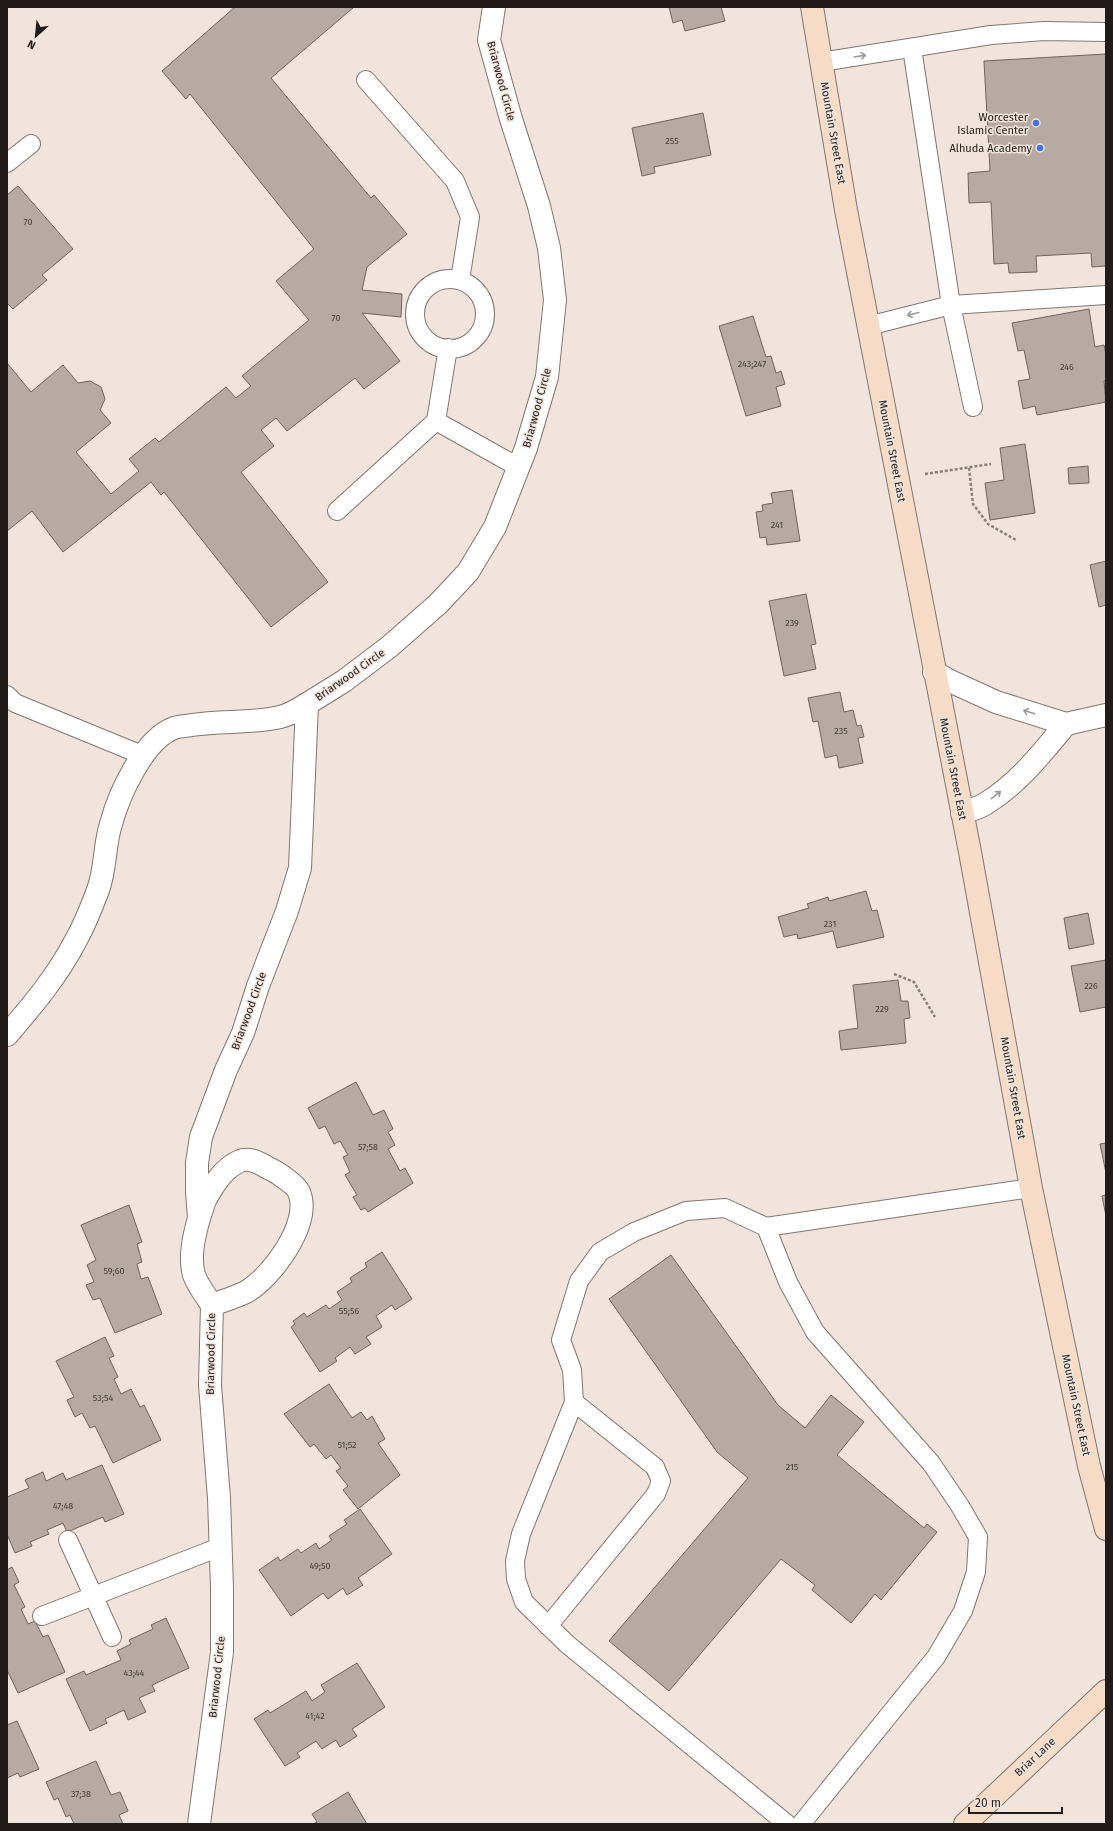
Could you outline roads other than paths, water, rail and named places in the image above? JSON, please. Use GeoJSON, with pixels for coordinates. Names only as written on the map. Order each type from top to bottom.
{"type":"FeatureCollection","features":[{"type":"Feature","properties":{"kind":"main road","name":"Mountain Street East"},"geometry":{"type":"LineString","coordinates":[[812,7],[846,210],[962,813],[1031,1188],[1088,1458],[1106,1529]]}},
{"type":"Feature","properties":{"kind":"main road","name":"Briar Lane"},"geometry":{"type":"LineString","coordinates":[[965,1824],[1106,1691]]}},
{"type":"Feature","properties":{"kind":"street","name":"Briarwood Circle"},"geometry":{"type":"LineString","coordinates":[[7,1035],[44,991],[77,939],[99,888],[110,824],[123,792],[142,755],[150,745],[174,728],[209,722],[247,721],[281,717],[307,704],[344,682],[389,647],[438,604],[468,572],[495,527],[526,448],[547,377],[555,300],[549,248],[540,206],[511,119],[489,40],[494,7]]}},
{"type":"Feature","properties":{"kind":"street"},"geometry":{"type":"LineString","coordinates":[[934,672],[996,702],[1066,724],[1106,715]]}},
{"type":"Feature","properties":{"kind":"street","name":"Briarwood Circle"},"geometry":{"type":"LineString","coordinates":[[199,1218],[197,1163],[201,1137],[226,1070],[243,1033],[258,986],[287,911],[300,868],[307,704]]}},
{"type":"Feature","properties":{"kind":"street"},"geometry":{"type":"LineString","coordinates":[[962,813],[984,805],[1019,778],[1066,724]]}},
{"type":"Feature","properties":{"kind":"street","name":"Briarwood Circle"},"geometry":{"type":"LineString","coordinates":[[199,1218],[204,1202],[214,1184],[229,1169],[240,1161],[250,1160],[274,1171],[299,1192],[302,1209],[296,1228],[279,1262],[268,1275],[246,1292],[212,1305],[210,1385],[219,1498],[222,1652],[199,1824]]}},
{"type":"Feature","properties":{"kind":"street"},"geometry":{"type":"LineString","coordinates":[[199,1218],[194,1235],[192,1260],[194,1276],[212,1305]]}},
{"type":"Feature","properties":{"kind":"lane"},"geometry":{"type":"LineString","coordinates":[[821,62],[991,35],[1044,32],[1106,32]]}},
{"type":"Feature","properties":{"kind":"lane"},"geometry":{"type":"LineString","coordinates":[[912,48],[951,305],[973,407]]}},
{"type":"Feature","properties":{"kind":"lane"},"geometry":{"type":"LineString","coordinates":[[366,80],[455,181],[470,217],[460,280]]}},
{"type":"Feature","properties":{"kind":"lane"},"geometry":{"type":"LineString","coordinates":[[7,163],[31,144]]}},
{"type":"Feature","properties":{"kind":"lane"},"geometry":{"type":"LineString","coordinates":[[449,279],[460,280],[470,285],[478,293],[484,303],[485,314],[483,326],[478,335],[469,343],[459,348],[436,346],[426,339],[419,330],[415,319],[416,307],[420,296],[428,287],[438,281],[449,279]]}},
{"type":"Feature","properties":{"kind":"lane"},"geometry":{"type":"LineString","coordinates":[[868,326],[951,305],[1106,295]]}},
{"type":"Feature","properties":{"kind":"lane"},"geometry":{"type":"LineString","coordinates":[[337,511],[436,421],[448,348]]}},
{"type":"Feature","properties":{"kind":"lane"},"geometry":{"type":"LineString","coordinates":[[436,421],[518,467]]}},
{"type":"Feature","properties":{"kind":"lane"},"geometry":{"type":"LineString","coordinates":[[7,695],[15,703],[142,755]]}},
{"type":"Feature","properties":{"kind":"lane"},"geometry":{"type":"LineString","coordinates":[[787,1824],[567,1644],[524,1602],[516,1579],[515,1560],[521,1534],[574,1402],[572,1370],[560,1340],[579,1281],[600,1252],[634,1232],[686,1211],[725,1208],[766,1226],[1031,1188]]}},
{"type":"Feature","properties":{"kind":"lane"},"geometry":{"type":"LineString","coordinates":[[766,1226],[788,1282],[815,1332],[931,1463],[960,1506],[978,1537],[976,1572],[963,1611],[936,1657],[801,1824]]}},
{"type":"Feature","properties":{"kind":"lane"},"geometry":{"type":"LineString","coordinates":[[548,1626],[656,1494],[661,1481],[655,1467],[574,1402]]}},
{"type":"Feature","properties":{"kind":"lane"},"geometry":{"type":"LineString","coordinates":[[68,1540],[112,1637]]}},
{"type":"Feature","properties":{"kind":"lane"},"geometry":{"type":"LineString","coordinates":[[42,1616],[220,1547]]}},
{"type":"Feature","properties":{"kind":"place","name":"Worcester Islamic Center"},"geometry":{"type":"Point","coordinates":[1036,123]}},
{"type":"Feature","properties":{"kind":"place","name":"Alhuda Academy"},"geometry":{"type":"Point","coordinates":[1040,148]}}]}
